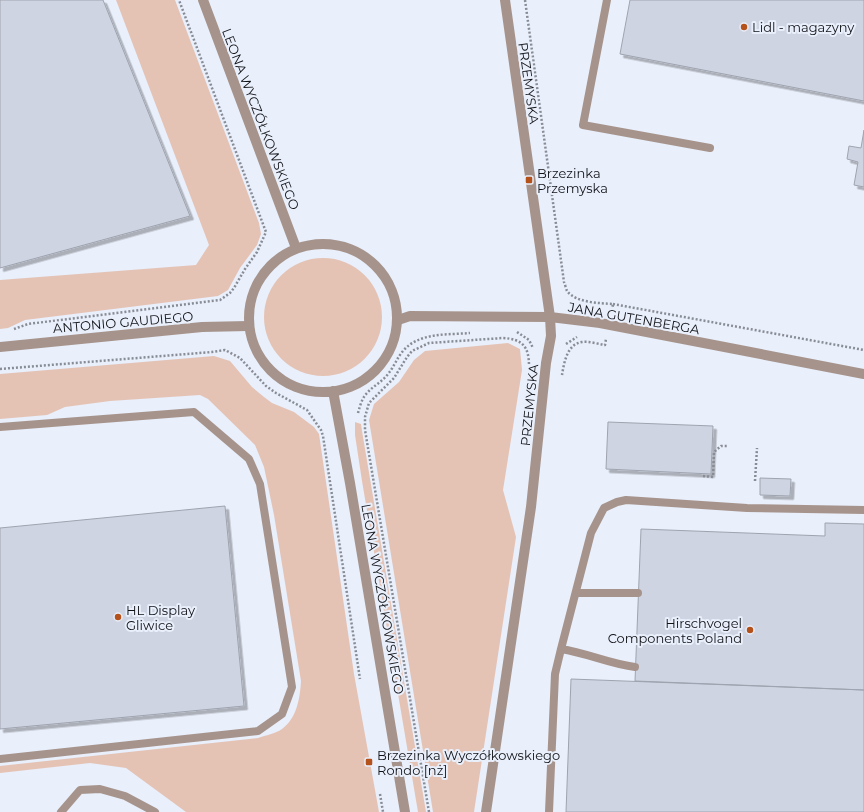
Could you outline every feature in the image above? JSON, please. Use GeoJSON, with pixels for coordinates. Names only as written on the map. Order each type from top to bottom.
{"type":"FeatureCollection","features":[{"type":"Feature","properties":{"kind":"street","name":"LEONA WYCZÓŁKOWSKIEGO"},"geometry":{"type":"LineString","coordinates":[[203,0],[296,248]]}},
{"type":"Feature","properties":{"kind":"street","name":"PRZEMYSKA"},"geometry":{"type":"LineString","coordinates":[[486,812],[531,507],[550,336],[550,317],[505,0]]}},
{"type":"Feature","properties":{"kind":"street"},"geometry":{"type":"LineString","coordinates":[[314,243],[336,244],[352,250],[367,259],[381,274],[390,287],[395,302],[398,320],[391,347],[380,366],[363,382],[354,387],[323,392],[302,389],[290,385],[273,374],[262,362],[254,348],[248,326],[251,296],[263,274],[279,258],[296,248],[314,243]]}},
{"type":"Feature","properties":{"kind":"street","name":"JANA GUTENBERGA"},"geometry":{"type":"LineString","coordinates":[[398,320],[410,316],[550,317],[610,325],[864,374]]}},
{"type":"Feature","properties":{"kind":"street","name":"ANTONIO GAUDIEGO"},"geometry":{"type":"LineString","coordinates":[[0,347],[202,328],[248,326]]}},
{"type":"Feature","properties":{"kind":"street","name":"LEONA WYCZÓŁKOWSKIEGO"},"geometry":{"type":"LineString","coordinates":[[333,391],[350,483],[405,812]]}},
{"type":"Feature","properties":{"kind":"lane"},"geometry":{"type":"LineString","coordinates":[[607,0],[583,125],[710,148]]}},
{"type":"Feature","properties":{"kind":"lane"},"geometry":{"type":"LineString","coordinates":[[0,427],[194,412],[249,459],[260,484],[292,687],[282,714],[258,731],[0,760]]}},
{"type":"Feature","properties":{"kind":"lane"},"geometry":{"type":"LineString","coordinates":[[548,812],[555,674],[591,533],[604,508],[626,500],[746,508],[864,510]]}},
{"type":"Feature","properties":{"kind":"lane"},"geometry":{"type":"LineString","coordinates":[[576,593],[638,594]]}},
{"type":"Feature","properties":{"kind":"lane"},"geometry":{"type":"LineString","coordinates":[[561,649],[575,651],[622,666],[636,667]]}},
{"type":"Feature","properties":{"kind":"lane"},"geometry":{"type":"LineString","coordinates":[[61,812],[80,790],[100,789],[125,796],[155,812]]}},
{"type":"Feature","properties":{"kind":"path"},"geometry":{"type":"LineString","coordinates":[[28,324],[220,300],[234,288],[245,268],[260,247],[266,232],[179,0]]}},
{"type":"Feature","properties":{"kind":"path"},"geometry":{"type":"LineString","coordinates":[[526,0],[564,282],[567,291],[575,297],[584,300],[864,350]]}},
{"type":"Feature","properties":{"kind":"path"},"geometry":{"type":"LineString","coordinates":[[612,313],[613,304]]}},
{"type":"Feature","properties":{"kind":"path"},"geometry":{"type":"LineString","coordinates":[[512,332],[517,332],[529,340],[535,354]]}},
{"type":"Feature","properties":{"kind":"path"},"geometry":{"type":"LineString","coordinates":[[366,411],[358,412],[367,393],[388,374],[403,351],[412,343],[433,336],[476,333]]}},
{"type":"Feature","properties":{"kind":"path"},"geometry":{"type":"LineString","coordinates":[[564,346],[566,342],[582,335]]}},
{"type":"Feature","properties":{"kind":"path"},"geometry":{"type":"LineString","coordinates":[[429,812],[365,430],[364,421],[366,411],[369,403],[394,378],[412,351],[429,343],[513,338],[521,342],[527,349],[529,368]]}},
{"type":"Feature","properties":{"kind":"path"},"geometry":{"type":"LineString","coordinates":[[561,377],[570,349],[576,344],[583,342],[605,344],[606,339]]}},
{"type":"Feature","properties":{"kind":"path"},"geometry":{"type":"LineString","coordinates":[[0,369],[204,353],[225,350],[240,358],[266,386],[307,410],[321,430],[323,436],[360,679]]}},
{"type":"Feature","properties":{"kind":"path"},"geometry":{"type":"LineString","coordinates":[[703,476],[713,477],[714,452],[721,446],[727,446]]}},
{"type":"Feature","properties":{"kind":"path"},"geometry":{"type":"LineString","coordinates":[[755,481],[757,448]]}},
{"type":"Feature","properties":{"kind":"path"},"geometry":{"type":"LineString","coordinates":[[380,794],[383,812]]}},
{"type":"Feature","properties":{"kind":"shaded area"},"geometry":{"type":"Polygon","coordinates":[[[116,0],[175,0],[259,223],[261,234],[257,245],[240,268],[228,290],[218,296],[25,320],[8,328],[0,329],[0,280],[196,265],[209,245],[116,0]]]}},
{"type":"Feature","properties":{"kind":"shaded area"},"geometry":{"type":"Polygon","coordinates":[[[323,258],[346,262],[365,275],[378,294],[382,317],[378,340],[365,359],[346,372],[323,376],[300,372],[281,359],[268,340],[264,317],[268,294],[281,275],[300,262],[323,258]]]}},
{"type":"Feature","properties":{"kind":"shaded area"},"geometry":{"type":"Polygon","coordinates":[[[508,343],[520,349],[522,370],[503,490],[516,537],[474,812],[433,812],[369,420],[374,404],[399,382],[414,360],[425,351],[508,343]]]}},
{"type":"Feature","properties":{"kind":"shaded area"},"geometry":{"type":"Polygon","coordinates":[[[214,356],[230,361],[252,387],[264,397],[272,403],[294,412],[314,427],[319,434],[354,674],[379,812],[186,812],[126,768],[90,763],[0,773],[0,766],[258,738],[279,731],[291,719],[299,701],[301,681],[274,515],[264,467],[255,445],[208,399],[200,395],[110,401],[65,407],[47,415],[0,419],[0,374],[214,356]]]}},
{"type":"Feature","properties":{"kind":"shaded area"},"geometry":{"type":"Polygon","coordinates":[[[355,422],[361,424],[426,812],[418,812],[362,481],[355,435],[355,422]]]}},
{"type":"Feature","properties":{"kind":"building"},"geometry":{"type":"Polygon","coordinates":[[[0,0],[103,0],[190,216],[0,268],[0,0]]]}},
{"type":"Feature","properties":{"kind":"building","name":"Lidl - magazyny"},"geometry":{"type":"Polygon","coordinates":[[[630,0],[864,0],[864,101],[620,54],[630,0]]]}},
{"type":"Feature","properties":{"kind":"building"},"geometry":{"type":"Polygon","coordinates":[[[864,130],[864,187],[854,185],[858,162],[847,159],[849,146],[861,148],[864,130]]]}},
{"type":"Feature","properties":{"kind":"building"},"geometry":{"type":"Polygon","coordinates":[[[608,422],[713,426],[711,474],[606,469],[608,422]]]}},
{"type":"Feature","properties":{"kind":"building"},"geometry":{"type":"Polygon","coordinates":[[[760,478],[791,479],[790,496],[760,495],[760,478]]]}},
{"type":"Feature","properties":{"kind":"building","name":"HL Display Gliwice"},"geometry":{"type":"Polygon","coordinates":[[[225,506],[244,706],[0,729],[0,528],[225,506]]]}},
{"type":"Feature","properties":{"kind":"building","name":"Hirschvogel Components Poland"},"geometry":{"type":"Polygon","coordinates":[[[825,523],[864,524],[864,690],[635,681],[641,529],[825,536],[825,523]]]}},
{"type":"Feature","properties":{"kind":"building"},"geometry":{"type":"Polygon","coordinates":[[[571,679],[864,690],[864,812],[566,812],[571,679]]]}},
{"type":"Feature","properties":{"kind":"place","name":"Lidl - magazyny"},"geometry":{"type":"Point","coordinates":[744,27]}},
{"type":"Feature","properties":{"kind":"place","name":"Brzezinka Przemyska"},"geometry":{"type":"Point","coordinates":[529,180]}},
{"type":"Feature","properties":{"kind":"place","name":"HL Display Gliwice"},"geometry":{"type":"Point","coordinates":[118,617]}},
{"type":"Feature","properties":{"kind":"place","name":"Hirschvogel Components Poland"},"geometry":{"type":"Point","coordinates":[750,630]}},
{"type":"Feature","properties":{"kind":"place","name":"Brzezinka Wyczółkowskiego Rondo [nż]"},"geometry":{"type":"Point","coordinates":[369,762]}}]}
